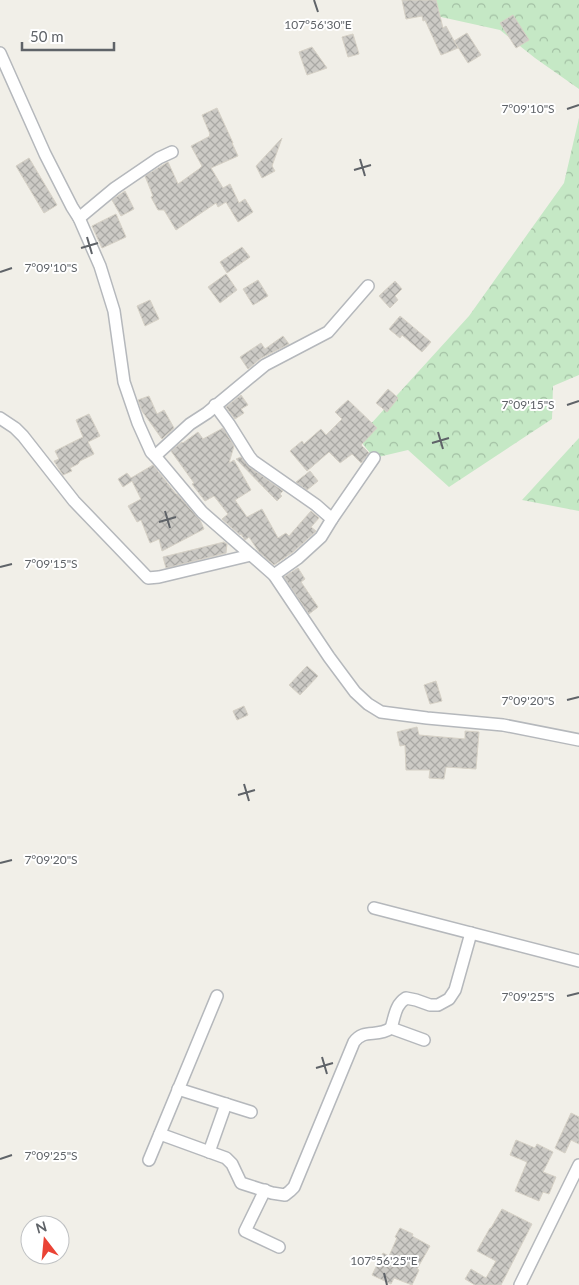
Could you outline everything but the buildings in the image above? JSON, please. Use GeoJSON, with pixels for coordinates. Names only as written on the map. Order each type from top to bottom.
{"type":"FeatureCollection","features":[{"type":"Feature","properties":{"kind":"street"},"geometry":{"type":"LineString","coordinates":[[0,53],[44,154],[79,218],[100,266],[114,311],[124,382],[138,423],[152,452],[202,512],[274,575],[328,657],[355,692],[368,704],[381,712],[503,725],[579,740]]}},
{"type":"Feature","properties":{"kind":"street"},"geometry":{"type":"LineString","coordinates":[[79,218],[115,188],[159,158],[172,152]]}},
{"type":"Feature","properties":{"kind":"street"},"geometry":{"type":"LineString","coordinates":[[155,456],[190,424],[216,406],[268,363],[328,332],[368,286]]}},
{"type":"Feature","properties":{"kind":"street"},"geometry":{"type":"LineString","coordinates":[[216,406],[253,461],[316,505],[332,519]]}},
{"type":"Feature","properties":{"kind":"street"},"geometry":{"type":"LineString","coordinates":[[0,418],[23,436],[74,501],[148,578],[251,555]]}},
{"type":"Feature","properties":{"kind":"street"},"geometry":{"type":"LineString","coordinates":[[274,575],[321,538],[374,458]]}},
{"type":"Feature","properties":{"kind":"street"},"geometry":{"type":"LineString","coordinates":[[374,908],[579,962]]}},
{"type":"Feature","properties":{"kind":"street"},"geometry":{"type":"LineString","coordinates":[[160,1134],[226,1158],[237,1172],[241,1183],[285,1195],[290,1192],[356,1038],[361,1034],[385,1032],[392,1028],[397,1007],[406,998],[430,1005],[438,1005],[449,999],[455,990],[471,933]]}},
{"type":"Feature","properties":{"kind":"street"},"geometry":{"type":"LineString","coordinates":[[149,1160],[216,996]]}},
{"type":"Feature","properties":{"kind":"street"},"geometry":{"type":"LineString","coordinates":[[392,1028],[424,1040]]}},
{"type":"Feature","properties":{"kind":"street"},"geometry":{"type":"LineString","coordinates":[[178,1089],[251,1112]]}},
{"type":"Feature","properties":{"kind":"street"},"geometry":{"type":"LineString","coordinates":[[209,1152],[226,1104]]}},
{"type":"Feature","properties":{"kind":"street"},"geometry":{"type":"LineString","coordinates":[[520,1285],[579,1165]]}},
{"type":"Feature","properties":{"kind":"street"},"geometry":{"type":"LineString","coordinates":[[265,1190],[245,1231],[279,1247]]}},
{"type":"Feature","properties":{"kind":"green space"},"geometry":{"type":"Polygon","coordinates":[[[416,0],[579,0],[579,89],[500,30],[432,15],[416,0]]]}},
{"type":"Feature","properties":{"kind":"green space"},"geometry":{"type":"Polygon","coordinates":[[[579,118],[579,375],[553,386],[552,419],[449,487],[408,450],[374,458],[358,438],[469,316],[564,183],[579,118]]]}},
{"type":"Feature","properties":{"kind":"green space"},"geometry":{"type":"Polygon","coordinates":[[[579,438],[579,511],[522,500],[579,438]]]}}]}
